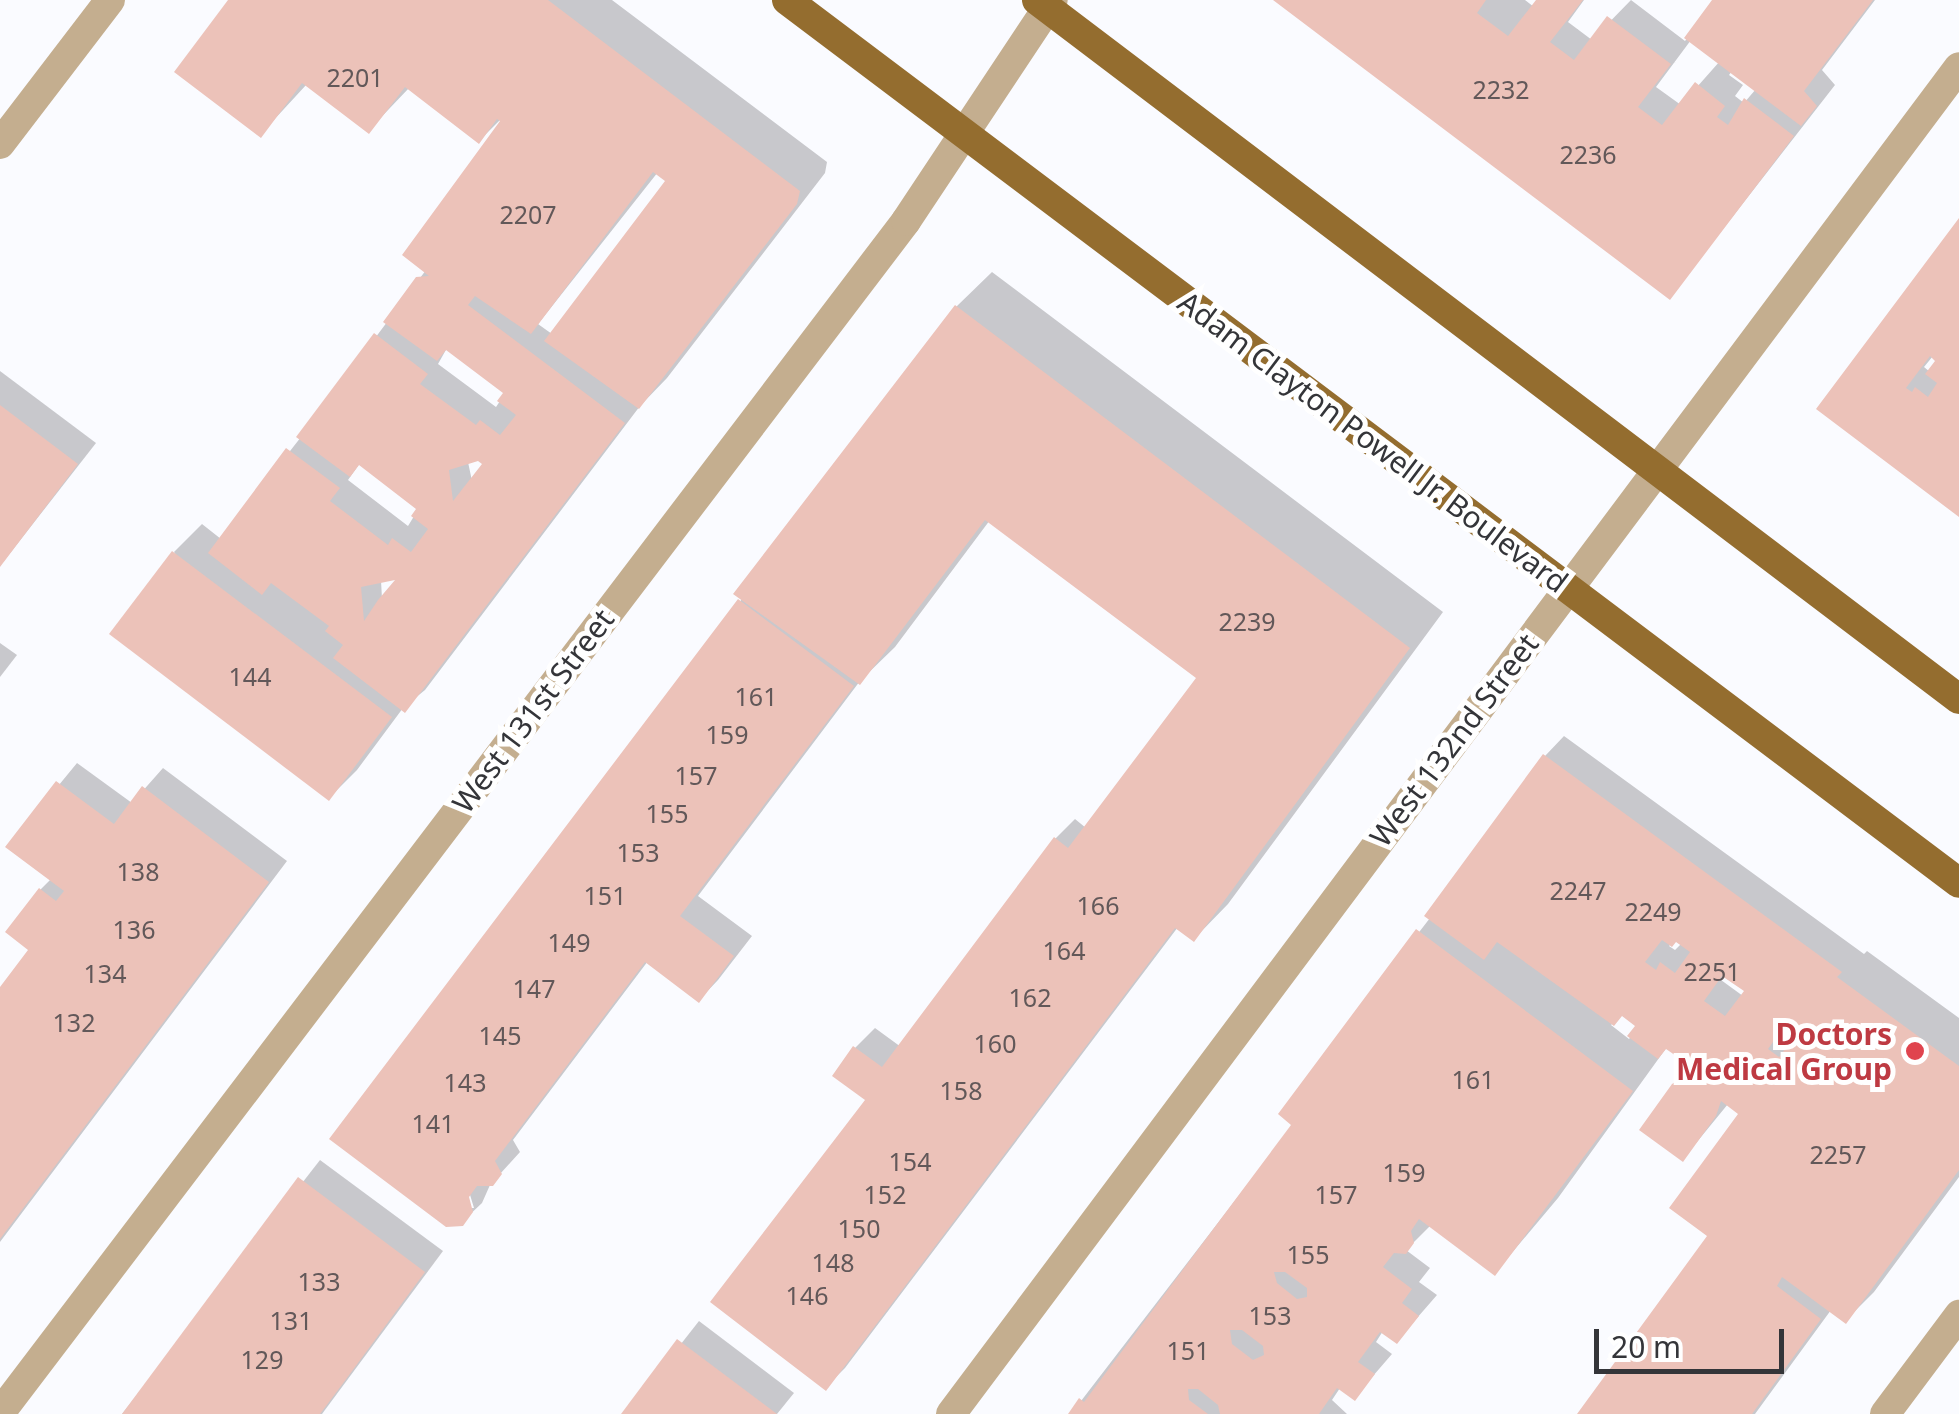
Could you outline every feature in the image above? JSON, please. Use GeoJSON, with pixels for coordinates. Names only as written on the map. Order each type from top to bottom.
{"type":"FeatureCollection","features":[{"type":"Feature","properties":{"kind":"main road","name":"Adam Clayton Powell Jr. Boulevard"},"geometry":{"type":"LineString","coordinates":[[787,0],[1959,883]]}},
{"type":"Feature","properties":{"kind":"main road"},"geometry":{"type":"LineString","coordinates":[[1046,3],[1655,472],[1959,698]]}},
{"type":"Feature","properties":{"kind":"street"},"geometry":{"type":"LineString","coordinates":[[0,144],[110,0]]}},
{"type":"Feature","properties":{"kind":"street","name":"West 131st Street"},"geometry":{"type":"LineString","coordinates":[[0,1412],[894,237],[1046,3]]}},
{"type":"Feature","properties":{"kind":"street","name":"West 132nd Street"},"geometry":{"type":"LineString","coordinates":[[950,1414],[1959,67]]}},
{"type":"Feature","properties":{"kind":"street"},"geometry":{"type":"LineString","coordinates":[[1885,1414],[1959,1315]]}},
{"type":"Feature","properties":{"kind":"building"},"geometry":{"type":"Polygon","coordinates":[[[228,0],[548,0],[800,191],[797,204],[639,409],[544,341],[665,181],[653,172],[531,334],[475,296],[468,305],[625,423],[405,713],[333,658],[343,645],[325,631],[329,626],[271,583],[262,595],[208,553],[286,448],[340,488],[330,501],[388,545],[392,538],[411,552],[428,529],[411,516],[416,509],[359,465],[350,477],[296,437],[374,333],[428,374],[420,384],[476,425],[480,420],[500,435],[516,415],[497,401],[503,393],[446,350],[437,361],[383,322],[416,277],[429,276],[402,255],[500,121],[497,119],[479,144],[405,87],[369,134],[302,83],[261,138],[174,72],[228,0]],[[478,461],[449,470],[453,501],[482,464],[478,461]],[[395,580],[361,587],[364,621],[378,600],[395,580]]]}},
{"type":"Feature","properties":{"kind":"building"},"geometry":{"type":"Polygon","coordinates":[[[1273,0],[1486,0],[1477,13],[1508,36],[1536,0],[1583,0],[1550,42],[1574,60],[1607,16],[1671,64],[1638,107],[1662,125],[1695,82],[1725,106],[1717,117],[1728,125],[1744,98],[1794,136],[1670,300],[1273,0]]]}},
{"type":"Feature","properties":{"kind":"building"},"geometry":{"type":"Polygon","coordinates":[[[1712,0],[1873,0],[1804,91],[1817,106],[1801,126],[1684,38],[1712,0]]]}},
{"type":"Feature","properties":{"kind":"building"},"geometry":{"type":"Polygon","coordinates":[[[1959,218],[1959,517],[1816,409],[1959,218]],[[1930,356],[1906,388],[1912,392],[1915,387],[1928,397],[1937,383],[1925,374],[1935,361],[1930,356]]]}},
{"type":"Feature","properties":{"kind":"building"},"geometry":{"type":"Polygon","coordinates":[[[955,305],[1410,648],[1194,942],[1175,928],[826,1391],[710,1302],[865,1100],[832,1076],[853,1046],[882,1067],[1054,837],[1068,848],[1196,678],[985,520],[860,685],[733,594],[955,305]]]}},
{"type":"Feature","properties":{"kind":"building"},"geometry":{"type":"Polygon","coordinates":[[[0,405],[78,464],[0,567],[0,405]]]}},
{"type":"Feature","properties":{"kind":"building"},"geometry":{"type":"Polygon","coordinates":[[[172,551],[392,717],[329,801],[109,634],[172,551]]]}},
{"type":"Feature","properties":{"kind":"building"},"geometry":{"type":"Polygon","coordinates":[[[738,599],[854,686],[680,916],[734,956],[699,1003],[645,962],[495,1161],[502,1174],[493,1186],[477,1186],[469,1197],[473,1212],[463,1226],[446,1227],[329,1139],[738,599]]]}},
{"type":"Feature","properties":{"kind":"building"},"geometry":{"type":"Polygon","coordinates":[[[1543,754],[1842,972],[1837,977],[1959,1066],[1959,1170],[1846,1324],[1782,1277],[1777,1286],[1821,1319],[1752,1414],[1577,1414],[1707,1236],[1669,1208],[1738,1114],[1721,1101],[1716,1116],[1683,1162],[1639,1130],[1672,1084],[1686,1075],[1676,1068],[1682,1060],[1666,1049],[1658,1059],[1627,1036],[1635,1026],[1622,1016],[1614,1026],[1497,942],[1484,960],[1424,916],[1543,754]],[[1662,940],[1645,962],[1656,970],[1660,962],[1675,973],[1690,952],[1676,942],[1672,947],[1662,940]],[[1722,976],[1704,1001],[1725,1016],[1744,991],[1722,976]],[[1787,1022],[1768,1049],[1779,1057],[1799,1031],[1787,1022]]]}},
{"type":"Feature","properties":{"kind":"building"},"geometry":{"type":"Polygon","coordinates":[[[56,781],[114,824],[142,786],[269,882],[0,1239],[0,987],[28,950],[5,932],[39,888],[56,901],[64,891],[5,847],[56,781]]]}},
{"type":"Feature","properties":{"kind":"building"},"geometry":{"type":"Polygon","coordinates":[[[1416,929],[1633,1091],[1495,1276],[1419,1219],[1411,1231],[1414,1243],[1406,1254],[1394,1253],[1383,1267],[1412,1289],[1402,1303],[1419,1316],[1397,1344],[1380,1332],[1358,1362],[1375,1374],[1355,1401],[1337,1388],[1319,1414],[1220,1414],[1218,1405],[1198,1389],[1188,1389],[1189,1400],[1208,1414],[1068,1414],[1079,1398],[1084,1402],[1291,1125],[1278,1114],[1416,929]],[[1274,1272],[1277,1283],[1297,1299],[1307,1297],[1307,1288],[1285,1272],[1274,1272]],[[1230,1330],[1232,1344],[1253,1360],[1264,1355],[1263,1346],[1242,1330],[1230,1330]]]}},
{"type":"Feature","properties":{"kind":"building"},"geometry":{"type":"Polygon","coordinates":[[[298,1177],[425,1272],[341,1386],[320,1414],[122,1414],[298,1177]]]}},
{"type":"Feature","properties":{"kind":"building"},"geometry":{"type":"Polygon","coordinates":[[[677,1339],[777,1414],[621,1414],[677,1339]]]}},
{"type":"Feature","properties":{"kind":"place","name":"Doctors Medical Group"},"geometry":{"type":"Point","coordinates":[1915,1051]}}]}
